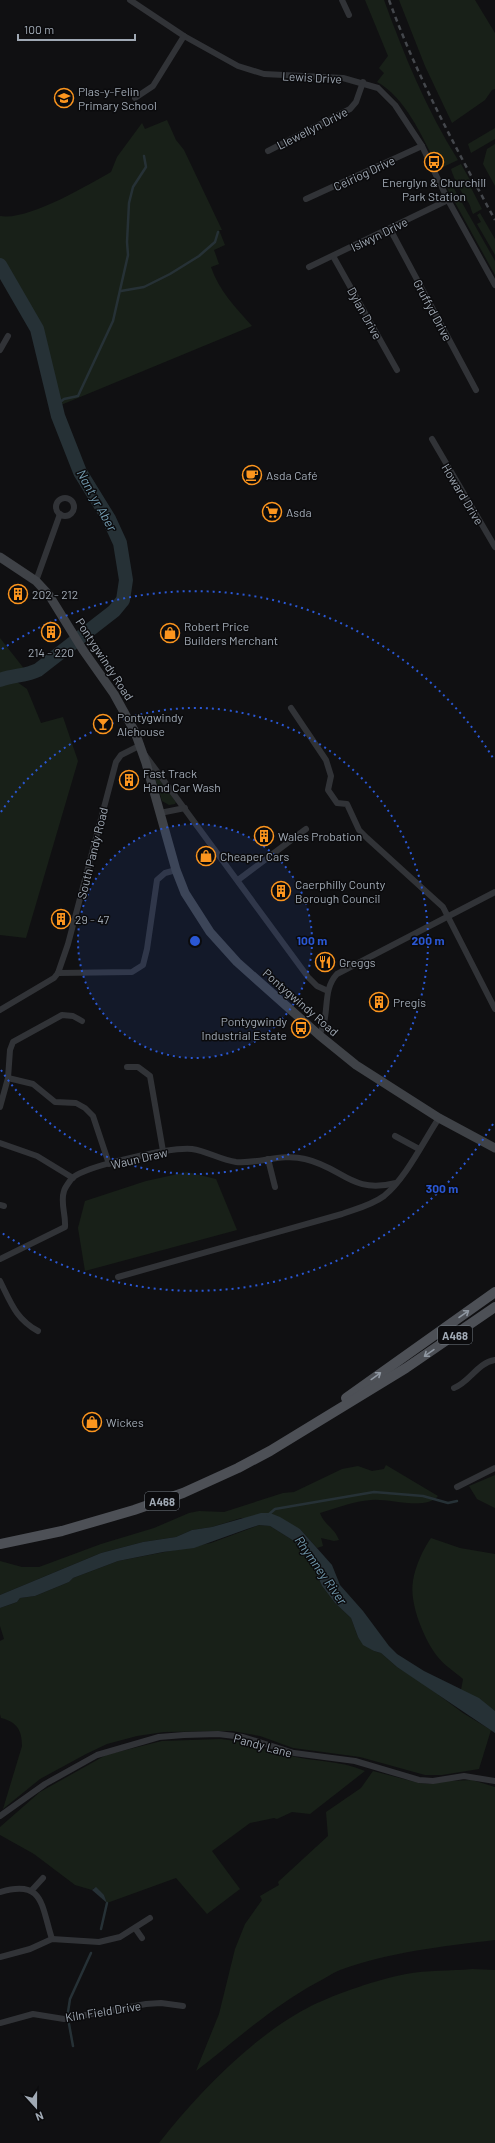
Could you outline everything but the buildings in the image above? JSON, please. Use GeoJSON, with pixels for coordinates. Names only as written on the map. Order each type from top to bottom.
{"type":"FeatureCollection","features":[{"type":"Feature","properties":{"kind":"main road","name":"Pontygwindy Road"},"geometry":{"type":"LineString","coordinates":[[0,558],[36,581],[49,595],[83,650],[114,694],[129,719],[142,748],[176,870],[185,893],[198,916],[219,944],[319,1035],[372,1077],[439,1118],[495,1148]]}},
{"type":"Feature","properties":{"kind":"main road","name":"A468"},"geometry":{"type":"LineString","coordinates":[[311,1425],[495,1292]]}},
{"type":"Feature","properties":{"kind":"main road","name":"A468"},"geometry":{"type":"LineString","coordinates":[[0,1544],[82,1525],[171,1497],[250,1462],[406,1368],[495,1307]]}},
{"type":"Feature","properties":{"kind":"street","name":"Lewis Drive"},"geometry":{"type":"LineString","coordinates":[[130,0],[214,54],[252,71],[277,75],[321,75],[363,82],[378,88],[387,95],[422,146],[448,200],[495,284]]}},
{"type":"Feature","properties":{"kind":"street"},"geometry":{"type":"LineString","coordinates":[[342,0],[349,16]]}},
{"type":"Feature","properties":{"kind":"street"},"geometry":{"type":"LineString","coordinates":[[135,98],[153,86],[184,36]]}},
{"type":"Feature","properties":{"kind":"street","name":"Llewellyn Drive"},"geometry":{"type":"LineString","coordinates":[[268,151],[350,109],[356,102],[363,82]]}},
{"type":"Feature","properties":{"kind":"street","name":"Ceiriog Drive"},"geometry":{"type":"LineString","coordinates":[[306,200],[422,146]]}},
{"type":"Feature","properties":{"kind":"street","name":"Islwyn Drive"},"geometry":{"type":"LineString","coordinates":[[309,267],[448,200]]}},
{"type":"Feature","properties":{"kind":"street","name":"Gruffyd Drive"},"geometry":{"type":"LineString","coordinates":[[390,229],[476,390]]}},
{"type":"Feature","properties":{"kind":"street","name":"Dylan Drive"},"geometry":{"type":"LineString","coordinates":[[333,256],[397,370]]}},
{"type":"Feature","properties":{"kind":"street"},"geometry":{"type":"LineString","coordinates":[[0,350],[8,336]]}},
{"type":"Feature","properties":{"kind":"street","name":"Howard Drive"},"geometry":{"type":"LineString","coordinates":[[432,440],[495,547]]}},
{"type":"Feature","properties":{"kind":"street"},"geometry":{"type":"LineString","coordinates":[[36,581],[60,514]]}},
{"type":"Feature","properties":{"kind":"street"},"geometry":{"type":"LineString","coordinates":[[291,708],[326,760],[331,776],[328,790],[337,803],[347,804],[359,830],[436,899],[448,917],[495,1009]]}},
{"type":"Feature","properties":{"kind":"street","name":"Pontygwindy Road"},"geometry":{"type":"LineString","coordinates":[[142,748],[308,977],[317,986],[328,991]]}},
{"type":"Feature","properties":{"kind":"street","name":"South Pandy Road"},"geometry":{"type":"LineString","coordinates":[[58,973],[68,944],[116,762],[121,755],[142,748]]}},
{"type":"Feature","properties":{"kind":"street"},"geometry":{"type":"LineString","coordinates":[[160,813],[185,808]]}},
{"type":"Feature","properties":{"kind":"street"},"geometry":{"type":"LineString","coordinates":[[238,880],[306,829]]}},
{"type":"Feature","properties":{"kind":"street"},"geometry":{"type":"LineString","coordinates":[[0,1010],[54,978],[58,973],[132,972],[143,965],[157,880],[165,873],[176,870]]}},
{"type":"Feature","properties":{"kind":"street"},"geometry":{"type":"LineString","coordinates":[[319,1035],[324,1027],[330,981],[336,974],[495,892]]}},
{"type":"Feature","properties":{"kind":"street"},"geometry":{"type":"LineString","coordinates":[[0,1107],[8,1078],[10,1050],[13,1042],[62,1015],[73,1016],[82,1020]]}},
{"type":"Feature","properties":{"kind":"street"},"geometry":{"type":"LineString","coordinates":[[127,1066],[138,1067],[150,1076],[163,1151]]}},
{"type":"Feature","properties":{"kind":"street"},"geometry":{"type":"LineString","coordinates":[[8,1078],[33,1084],[55,1102],[76,1103],[85,1108],[93,1116],[109,1164]]}},
{"type":"Feature","properties":{"kind":"street"},"geometry":{"type":"LineString","coordinates":[[118,1277],[342,1214],[368,1205],[384,1196],[396,1183],[439,1118]]}},
{"type":"Feature","properties":{"kind":"street"},"geometry":{"type":"LineString","coordinates":[[395,1136],[419,1149]]}},
{"type":"Feature","properties":{"kind":"street"},"geometry":{"type":"LineString","coordinates":[[0,1143],[37,1156],[72,1178],[64,1190],[62,1205],[66,1219],[65,1226],[0,1259]]}},
{"type":"Feature","properties":{"kind":"street","name":"Waun Draw"},"geometry":{"type":"LineString","coordinates":[[72,1178],[109,1164],[163,1151],[193,1149],[234,1162],[250,1163],[282,1157],[304,1158],[319,1163],[351,1181],[369,1186],[381,1186],[396,1183]]}},
{"type":"Feature","properties":{"kind":"street"},"geometry":{"type":"LineString","coordinates":[[268,1159],[275,1187]]}},
{"type":"Feature","properties":{"kind":"street"},"geometry":{"type":"LineString","coordinates":[[1,1282],[19,1317],[25,1324],[38,1331]]}},
{"type":"Feature","properties":{"kind":"street"},"geometry":{"type":"LineString","coordinates":[[454,1388],[459,1386],[481,1366],[495,1360]]}},
{"type":"Feature","properties":{"kind":"street"},"geometry":{"type":"LineString","coordinates":[[457,1487],[495,1468]]}},
{"type":"Feature","properties":{"kind":"street","name":"Pandy Lane"},"geometry":{"type":"LineString","coordinates":[[0,1816],[45,1784],[97,1755],[159,1737],[184,1735],[218,1734],[244,1737],[294,1753],[355,1762],[419,1780],[433,1781],[464,1776],[495,1780]]}},
{"type":"Feature","properties":{"kind":"street"},"geometry":{"type":"LineString","coordinates":[[32,1890],[42,1878]]}},
{"type":"Feature","properties":{"kind":"street"},"geometry":{"type":"LineString","coordinates":[[0,1892],[13,1888],[26,1887],[32,1890],[39,1898],[52,1940]]}},
{"type":"Feature","properties":{"kind":"street"},"geometry":{"type":"LineString","coordinates":[[0,1957],[30,1949],[52,1940],[99,1942],[120,1937],[150,1918]]}},
{"type":"Feature","properties":{"kind":"street"},"geometry":{"type":"LineString","coordinates":[[135,1928],[142,1938]]}},
{"type":"Feature","properties":{"kind":"street","name":"Kiln Field Drive"},"geometry":{"type":"LineString","coordinates":[[0,2023],[33,2014],[64,2019],[146,2004],[161,2003],[183,2006]]}},
{"type":"Feature","properties":{"kind":"shaded area"},"geometry":{"type":"Polygon","coordinates":[[[365,0],[384,0],[426,102],[458,160],[443,167],[440,162],[436,164],[412,118],[396,97],[377,82],[384,73],[379,68],[388,56],[365,0]]]}},
{"type":"Feature","properties":{"kind":"shaded area"},"geometry":{"type":"Polygon","coordinates":[[[399,0],[475,0],[495,33],[495,89],[492,90],[485,100],[452,123],[425,66],[399,0]]]}},
{"type":"Feature","properties":{"kind":"shaded area"},"geometry":{"type":"Polygon","coordinates":[[[167,120],[176,140],[184,150],[222,230],[219,230],[225,245],[214,250],[219,264],[211,267],[214,276],[228,299],[252,326],[56,407],[37,329],[0,265],[0,216],[12,216],[41,208],[111,172],[117,157],[142,123],[145,129],[167,120]]]}},
{"type":"Feature","properties":{"kind":"shaded area"},"geometry":{"type":"Polygon","coordinates":[[[495,128],[495,139],[471,153],[468,144],[495,128]]]}},
{"type":"Feature","properties":{"kind":"shaded area"},"geometry":{"type":"Polygon","coordinates":[[[495,144],[495,186],[483,164],[487,149],[495,144]]]}},
{"type":"Feature","properties":{"kind":"shaded area"},"geometry":{"type":"Polygon","coordinates":[[[461,164],[470,180],[468,182],[482,209],[473,214],[469,203],[456,182],[451,169],[461,164]]]}},
{"type":"Feature","properties":{"kind":"shaded area"},"geometry":{"type":"Polygon","coordinates":[[[452,185],[495,261],[495,275],[447,188],[452,185]]]}},
{"type":"Feature","properties":{"kind":"shaded area"},"geometry":{"type":"Polygon","coordinates":[[[480,213],[495,239],[495,255],[477,224],[481,222],[477,215],[480,213]]]}},
{"type":"Feature","properties":{"kind":"shaded area"},"geometry":{"type":"Polygon","coordinates":[[[0,638],[29,675],[10,677],[27,689],[41,723],[63,717],[78,761],[26,938],[0,935],[0,638]]]}},
{"type":"Feature","properties":{"kind":"shaded area"},"geometry":{"type":"Polygon","coordinates":[[[153,771],[176,802],[175,804],[169,805],[162,801],[153,771]]]}},
{"type":"Feature","properties":{"kind":"shaded area"},"geometry":{"type":"Polygon","coordinates":[[[187,1172],[216,1179],[237,1230],[85,1271],[78,1228],[85,1201],[146,1181],[187,1172]]]}},
{"type":"Feature","properties":{"kind":"shaded area"},"geometry":{"type":"Polygon","coordinates":[[[386,1465],[438,1496],[425,1503],[406,1503],[378,1500],[358,1502],[320,1513],[324,1521],[335,1532],[339,1540],[334,1541],[321,1538],[323,1546],[317,1548],[300,1529],[241,1518],[212,1527],[192,1530],[176,1537],[143,1542],[101,1553],[0,1595],[0,1561],[22,1567],[39,1567],[101,1544],[154,1528],[189,1513],[199,1511],[224,1512],[283,1493],[294,1492],[342,1469],[358,1466],[372,1471],[384,1469],[386,1465]]]}},
{"type":"Feature","properties":{"kind":"shaded area"},"geometry":{"type":"Polygon","coordinates":[[[495,1475],[495,1508],[477,1499],[469,1486],[495,1475]]]}},
{"type":"Feature","properties":{"kind":"shaded area"},"geometry":{"type":"Polygon","coordinates":[[[259,1525],[270,1526],[294,1541],[311,1561],[322,1586],[335,1603],[351,1618],[358,1637],[374,1651],[381,1653],[397,1667],[421,1682],[463,1713],[491,1730],[479,1769],[442,1775],[425,1775],[360,1757],[293,1748],[260,1736],[232,1731],[164,1732],[137,1736],[107,1744],[86,1754],[40,1779],[3,1809],[22,1746],[22,1740],[20,1731],[15,1724],[1,1718],[0,1714],[0,1641],[4,1639],[0,1626],[0,1608],[17,1602],[20,1598],[35,1596],[69,1582],[73,1578],[118,1561],[211,1543],[259,1525]]]}},
{"type":"Feature","properties":{"kind":"shaded area"},"geometry":{"type":"Polygon","coordinates":[[[431,1538],[460,1548],[495,1554],[495,1711],[461,1690],[463,1679],[446,1665],[432,1649],[415,1610],[412,1590],[413,1581],[420,1558],[431,1538]]]}},
{"type":"Feature","properties":{"kind":"shaded area"},"geometry":{"type":"Polygon","coordinates":[[[221,1739],[297,1757],[356,1767],[365,1771],[310,1814],[292,1812],[277,1819],[274,1818],[250,1823],[212,1851],[240,1889],[207,1914],[176,1878],[107,1903],[104,1895],[94,1888],[92,1890],[75,1885],[34,1854],[0,1835],[0,1827],[40,1792],[106,1755],[162,1741],[221,1739]]]}},
{"type":"Feature","properties":{"kind":"shaded area"},"geometry":{"type":"Polygon","coordinates":[[[373,1771],[419,1783],[431,1784],[447,1781],[472,1780],[495,1787],[495,1940],[436,1947],[397,1954],[337,1971],[284,2003],[196,2071],[219,2014],[235,1949],[245,1924],[262,1900],[260,1896],[279,1885],[278,1882],[328,1836],[326,1812],[361,1788],[373,1771]]]}},
{"type":"Feature","properties":{"kind":"shaded area"},"geometry":{"type":"Polygon","coordinates":[[[472,1969],[495,1970],[495,2143],[159,2143],[209,2085],[228,2067],[269,2033],[290,2018],[311,2006],[357,1987],[406,1974],[472,1969]]]}},
{"type":"Feature","properties":{"kind":"water","name":"Rhymney River"},"geometry":{"type":"Polygon","coordinates":[[[261,1513],[270,1513],[280,1517],[300,1529],[332,1565],[340,1585],[397,1654],[424,1671],[479,1698],[495,1711],[495,1733],[397,1667],[381,1653],[363,1645],[358,1637],[351,1618],[335,1603],[322,1586],[311,1561],[294,1541],[270,1526],[259,1525],[194,1548],[163,1552],[118,1561],[73,1578],[69,1582],[35,1596],[20,1598],[17,1602],[0,1608],[0,1595],[101,1553],[143,1542],[176,1537],[192,1530],[212,1527],[261,1513]]]}},
{"type":"Feature","properties":{"kind":"water"},"geometry":{"type":"Polygon","coordinates":[[[96,1887],[104,1895],[107,1903],[92,1890],[96,1887]]]}},
{"type":"Feature","properties":{"kind":"waterway"},"geometry":{"type":"LineString","coordinates":[[55,406],[64,399],[78,396],[113,321],[128,255],[127,242],[129,203],[133,187],[146,167],[144,156]]}},
{"type":"Feature","properties":{"kind":"waterway"},"geometry":{"type":"LineString","coordinates":[[121,291],[144,287],[170,274],[199,256],[215,242],[218,232]]}},
{"type":"Feature","properties":{"kind":"waterway","name":"Nant yr Aber"},"geometry":{"type":"LineString","coordinates":[[0,265],[37,329],[58,416],[80,472],[109,519],[120,543],[126,580],[123,600],[114,611],[38,670],[0,680]]}},
{"type":"Feature","properties":{"kind":"waterway"},"geometry":{"type":"LineString","coordinates":[[268,1515],[275,1509],[374,1492],[423,1496],[448,1503],[457,1501]]}},
{"type":"Feature","properties":{"kind":"waterway"},"geometry":{"type":"LineString","coordinates":[[101,1929],[107,1903]]}},
{"type":"Feature","properties":{"kind":"waterway"},"geometry":{"type":"LineString","coordinates":[[68,2012],[70,1999],[91,1953]]}},
{"type":"Feature","properties":{"kind":"waterway"},"geometry":{"type":"LineString","coordinates":[[69,2024],[73,2046]]}},
{"type":"Feature","properties":{"kind":"railway"},"geometry":{"type":"LineString","coordinates":[[389,0],[400,29],[425,84],[495,220]]}},
{"type":"Feature","properties":{"kind":"place","name":"Plas-y-Felin Primary School"},"geometry":{"type":"Point","coordinates":[64,98]}},
{"type":"Feature","properties":{"kind":"place","name":"Energlyn & Churchill Park Station"},"geometry":{"type":"Point","coordinates":[434,162]}},
{"type":"Feature","properties":{"kind":"place","name":"Asda Café"},"geometry":{"type":"Point","coordinates":[252,475]}},
{"type":"Feature","properties":{"kind":"place","name":"Asda"},"geometry":{"type":"Point","coordinates":[272,512]}},
{"type":"Feature","properties":{"kind":"place","name":"202 - 212"},"geometry":{"type":"Point","coordinates":[18,594]}},
{"type":"Feature","properties":{"kind":"place","name":"214 - 220"},"geometry":{"type":"Point","coordinates":[51,632]}},
{"type":"Feature","properties":{"kind":"place","name":"Robert Price Builders Merchant"},"geometry":{"type":"Point","coordinates":[170,633]}},
{"type":"Feature","properties":{"kind":"place","name":"Pontygwindy Alehouse"},"geometry":{"type":"Point","coordinates":[103,724]}},
{"type":"Feature","properties":{"kind":"place","name":"Fast Track Hand Car Wash"},"geometry":{"type":"Point","coordinates":[129,780]}},
{"type":"Feature","properties":{"kind":"place","name":"Wales Probation"},"geometry":{"type":"Point","coordinates":[264,836]}},
{"type":"Feature","properties":{"kind":"place","name":"Cheaper Cars"},"geometry":{"type":"Point","coordinates":[206,856]}},
{"type":"Feature","properties":{"kind":"place","name":"Caerphilly County Borough Council"},"geometry":{"type":"Point","coordinates":[281,891]}},
{"type":"Feature","properties":{"kind":"place","name":"29 - 47"},"geometry":{"type":"Point","coordinates":[61,919]}},
{"type":"Feature","properties":{"kind":"place","name":"Greggs"},"geometry":{"type":"Point","coordinates":[325,962]}},
{"type":"Feature","properties":{"kind":"place","name":"Pregis"},"geometry":{"type":"Point","coordinates":[379,1002]}},
{"type":"Feature","properties":{"kind":"place","name":"Pontygwindy Industrial Estate"},"geometry":{"type":"Point","coordinates":[301,1028]}},
{"type":"Feature","properties":{"kind":"place","name":"Wickes"},"geometry":{"type":"Point","coordinates":[92,1422]}}]}
